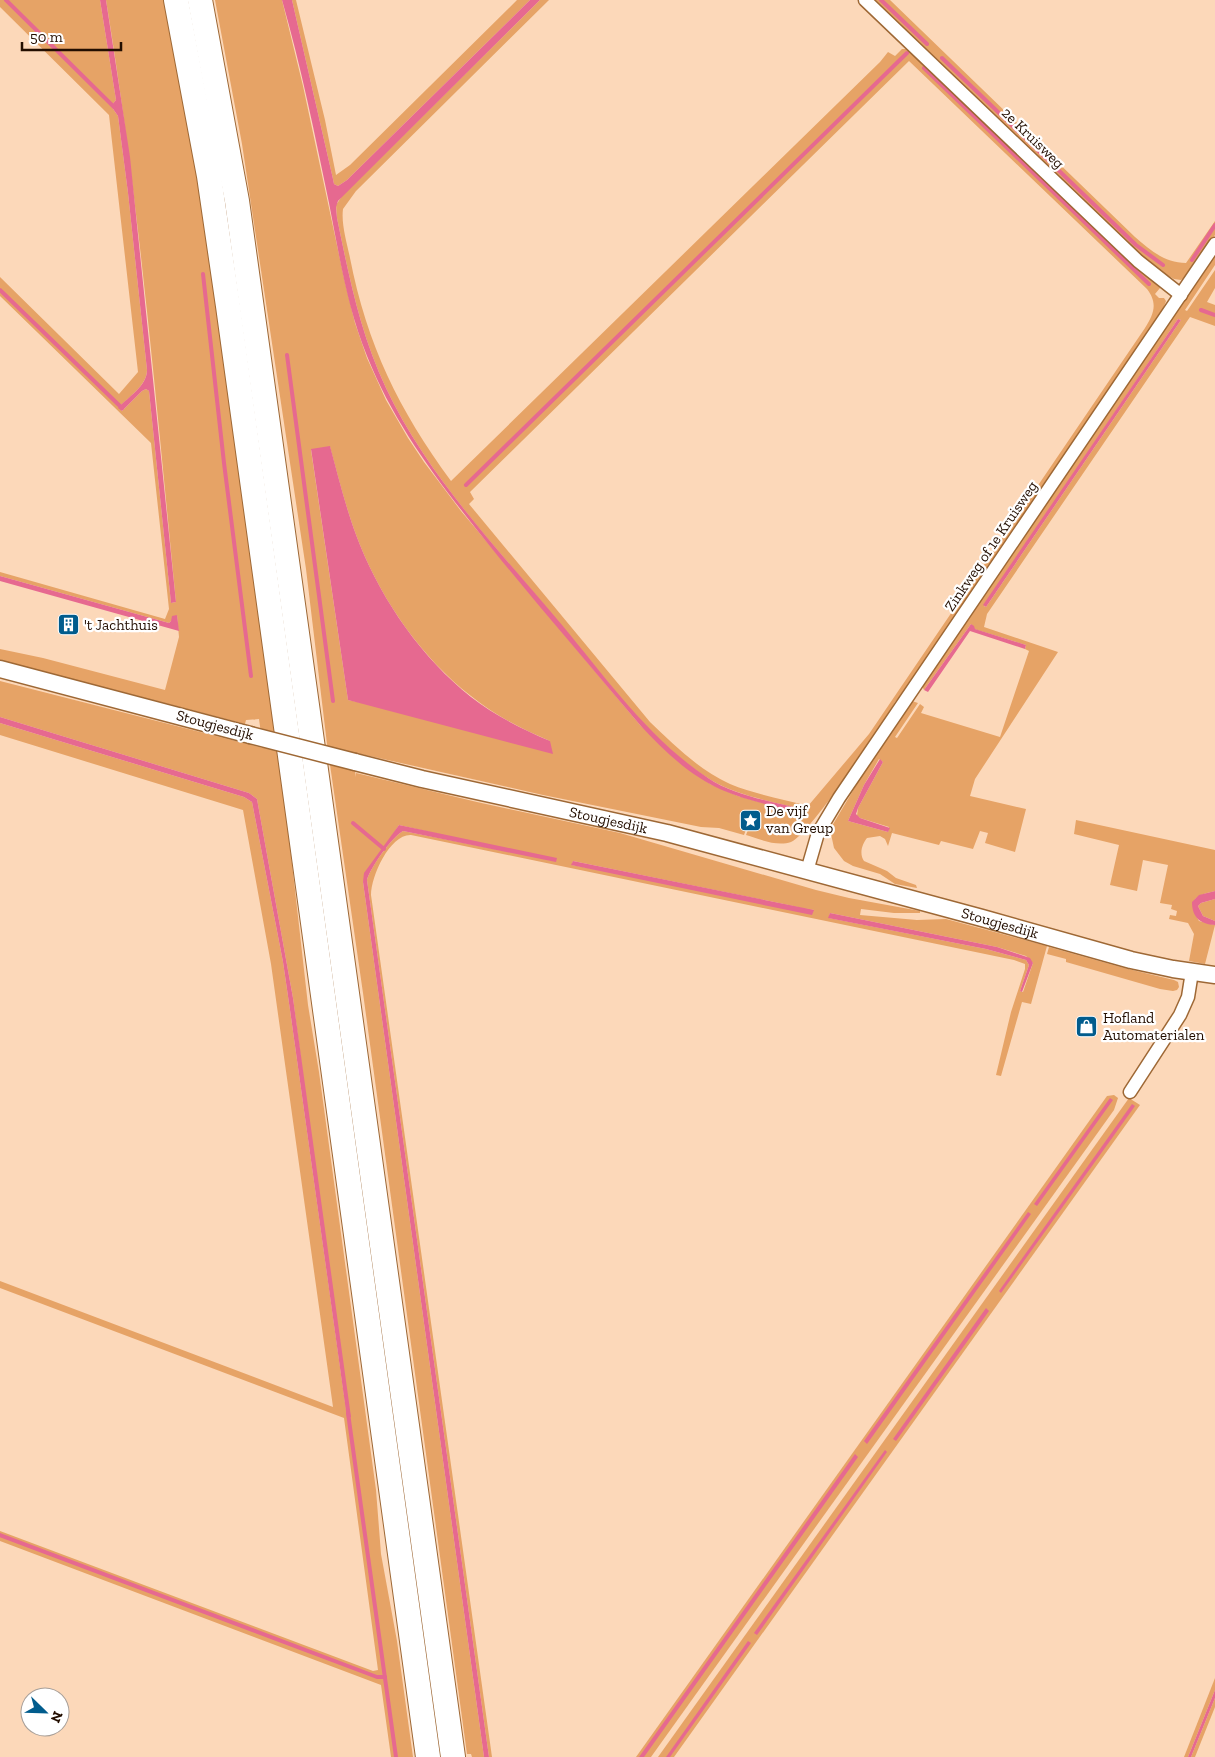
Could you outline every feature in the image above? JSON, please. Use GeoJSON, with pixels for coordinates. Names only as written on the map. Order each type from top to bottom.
{"type":"FeatureCollection","features":[{"type":"Feature","properties":{"kind":"highway"},"geometry":{"type":"LineString","coordinates":[[176,0],[202,131],[226,288],[428,1757]]}},
{"type":"Feature","properties":{"kind":"highway"},"geometry":{"type":"LineString","coordinates":[[200,0],[238,210],[453,1757]]}},
{"type":"Feature","properties":{"kind":"street","name":"2e Kruisweg"},"geometry":{"type":"LineString","coordinates":[[866,0],[1138,261],[1181,295]]}},
{"type":"Feature","properties":{"kind":"street","name":"Zinkweg of 1e Kruisweg"},"geometry":{"type":"LineString","coordinates":[[807,871],[816,837],[830,812],[1215,244]]}},
{"type":"Feature","properties":{"kind":"street","name":"Stougjesdijk"},"geometry":{"type":"LineString","coordinates":[[0,669],[397,773],[667,833],[1125,958],[1215,975]]}},
{"type":"Feature","properties":{"kind":"street"},"geometry":{"type":"LineString","coordinates":[[1130,1092],[1180,1015],[1188,997],[1192,972]]}},
{"type":"Feature","properties":{"kind":"shaded area"},"geometry":{"type":"Polygon","coordinates":[[[0,0],[100,0],[116,100],[111,106],[118,116],[128,193],[147,370],[141,386],[119,407],[122,411],[142,391],[146,389],[149,391],[171,603],[176,602],[146,301],[128,150],[106,0],[164,0],[192,148],[209,255],[290,846],[308,1005],[319,1072],[376,1490],[381,1554],[397,1641],[413,1757],[391,1757],[381,1685],[0,1541],[0,1531],[373,1671],[378,1670],[344,1418],[0,1288],[0,1281],[333,1407],[271,964],[243,810],[0,735],[0,723],[244,797],[252,802],[283,962],[347,1417],[293,998],[257,799],[249,793],[0,717],[0,681],[263,748],[259,719],[246,720],[245,724],[0,660],[0,649],[43,658],[165,690],[179,637],[177,615],[169,623],[0,576],[0,572],[165,619],[169,609],[151,443],[0,296],[0,277],[119,394],[138,372],[109,115],[0,7],[0,0]]]}},
{"type":"Feature","properties":{"kind":"shaded area"},"geometry":{"type":"Polygon","coordinates":[[[100,0],[106,0],[130,157],[176,602],[171,603],[149,391],[146,389],[142,391],[122,411],[118,408],[144,381],[147,370],[128,193],[118,116],[111,106],[116,100],[100,0]]]}},
{"type":"Feature","properties":{"kind":"shaded area"},"geometry":{"type":"Polygon","coordinates":[[[215,0],[282,0],[303,86],[355,323],[367,358],[386,400],[408,438],[461,511],[640,725],[710,784],[738,796],[800,813],[801,809],[755,798],[721,786],[689,765],[668,748],[630,709],[489,541],[443,482],[403,421],[386,388],[369,346],[356,304],[337,218],[336,205],[342,196],[540,0],[549,0],[356,191],[343,209],[345,234],[357,290],[387,376],[432,455],[451,481],[880,62],[888,52],[895,56],[902,49],[908,49],[1146,272],[1160,288],[1155,294],[1166,301],[1162,312],[903,693],[895,702],[856,763],[812,822],[791,842],[780,844],[746,835],[754,818],[748,815],[745,823],[748,824],[744,835],[719,828],[701,827],[543,795],[352,752],[356,777],[356,773],[620,833],[816,890],[920,911],[920,913],[894,913],[861,909],[860,915],[917,920],[946,919],[1047,946],[1031,1004],[1022,1002],[1001,1076],[996,1075],[1025,964],[1014,960],[411,835],[396,841],[389,849],[374,877],[371,895],[492,1757],[489,1757],[367,880],[382,853],[393,839],[403,831],[556,861],[399,825],[363,882],[484,1757],[472,1757],[471,1754],[467,1754],[327,744],[306,569],[242,144],[215,0]],[[909,61],[470,492],[474,499],[469,504],[650,722],[668,739],[708,772],[730,784],[758,794],[808,806],[869,734],[1145,328],[1154,308],[1153,299],[1147,289],[909,61]],[[330,447],[311,450],[348,700],[550,741],[529,732],[480,703],[453,681],[420,647],[392,608],[369,566],[351,521],[330,447]],[[573,861],[572,865],[803,908],[573,861]],[[830,913],[829,918],[986,949],[1026,960],[1029,965],[1020,991],[1023,992],[1033,963],[1026,956],[997,947],[830,913]]]}},
{"type":"Feature","properties":{"kind":"shaded area"},"geometry":{"type":"Polygon","coordinates":[[[282,0],[292,0],[334,184],[338,186],[347,180],[530,0],[540,0],[338,201],[336,207],[337,218],[362,325],[386,388],[422,452],[466,512],[612,687],[648,727],[708,778],[741,794],[801,809],[801,813],[722,790],[688,770],[658,744],[493,550],[422,458],[392,409],[379,383],[354,319],[344,280],[307,101],[282,0]]]}},
{"type":"Feature","properties":{"kind":"shaded area"},"geometry":{"type":"Polygon","coordinates":[[[292,0],[296,0],[325,120],[336,175],[350,165],[517,0],[530,0],[347,180],[338,186],[334,184],[292,0]]]}},
{"type":"Feature","properties":{"kind":"shaded area"},"geometry":{"type":"Polygon","coordinates":[[[870,0],[890,0],[1135,237],[1158,255],[1171,261],[1186,263],[1215,221],[1215,235],[1185,277],[1181,280],[1174,279],[1151,266],[870,0]]]}},
{"type":"Feature","properties":{"kind":"shaded area"},"geometry":{"type":"Polygon","coordinates":[[[1215,254],[1215,265],[1185,310],[1187,311],[1215,270],[1215,288],[1207,302],[1215,305],[1215,326],[1190,317],[987,614],[984,627],[1058,652],[975,779],[970,796],[1026,809],[1015,852],[985,843],[988,833],[980,831],[973,849],[941,841],[939,845],[892,833],[888,846],[885,839],[880,836],[867,838],[862,849],[864,861],[887,871],[896,878],[916,885],[917,888],[895,884],[880,874],[853,866],[844,861],[834,848],[831,834],[832,826],[867,767],[912,701],[918,703],[895,737],[897,738],[920,704],[924,707],[921,713],[1000,737],[1029,651],[1025,649],[1026,645],[974,629],[971,624],[924,690],[922,686],[1215,254]],[[1178,319],[984,606],[986,607],[1181,320],[1178,319]],[[879,759],[864,785],[848,821],[888,832],[889,827],[857,816],[858,808],[883,762],[879,759]]]}},
{"type":"Feature","properties":{"kind":"shaded area"},"geometry":{"type":"Polygon","coordinates":[[[1178,319],[1181,320],[986,607],[983,605],[1178,319]]]}},
{"type":"Feature","properties":{"kind":"shaded area"},"geometry":{"type":"Polygon","coordinates":[[[330,446],[347,508],[360,545],[380,587],[406,628],[420,647],[453,682],[489,710],[550,741],[553,754],[348,700],[311,449],[330,446]]]}},
{"type":"Feature","properties":{"kind":"shaded area"},"geometry":{"type":"Polygon","coordinates":[[[0,576],[169,623],[172,616],[177,615],[179,631],[0,581],[0,576]]]}},
{"type":"Feature","properties":{"kind":"shaded area"},"geometry":{"type":"Polygon","coordinates":[[[971,624],[975,629],[1026,645],[1025,649],[970,631],[928,692],[924,690],[971,624]]]}},
{"type":"Feature","properties":{"kind":"shaded area"},"geometry":{"type":"Polygon","coordinates":[[[0,717],[249,793],[257,799],[293,998],[351,1417],[347,1418],[283,962],[252,802],[244,797],[0,723],[0,717]]]}},
{"type":"Feature","properties":{"kind":"shaded area"},"geometry":{"type":"Polygon","coordinates":[[[880,759],[883,762],[856,814],[860,818],[890,828],[888,832],[848,821],[864,785],[880,759]]]}},
{"type":"Feature","properties":{"kind":"shaded area"},"geometry":{"type":"Polygon","coordinates":[[[1076,820],[1215,850],[1215,891],[1198,897],[1193,904],[1199,921],[1215,925],[1205,964],[1189,961],[1194,934],[1188,923],[1169,919],[1170,915],[1176,916],[1177,911],[1171,909],[1172,905],[1160,903],[1168,865],[1143,860],[1137,891],[1110,885],[1119,845],[1074,834],[1076,820]]]}},
{"type":"Feature","properties":{"kind":"shaded area"},"geometry":{"type":"Polygon","coordinates":[[[399,825],[557,858],[556,862],[403,831],[398,834],[382,853],[367,880],[489,1757],[484,1757],[363,882],[364,873],[399,825]]]}},
{"type":"Feature","properties":{"kind":"shaded area"},"geometry":{"type":"Polygon","coordinates":[[[573,861],[814,910],[812,915],[571,865],[573,861]]]}},
{"type":"Feature","properties":{"kind":"shaded area"},"geometry":{"type":"Polygon","coordinates":[[[1215,891],[1215,899],[1201,903],[1198,906],[1203,916],[1215,921],[1215,925],[1198,919],[1192,908],[1192,902],[1199,895],[1215,891]]]}},
{"type":"Feature","properties":{"kind":"shaded area"},"geometry":{"type":"Polygon","coordinates":[[[1215,899],[1215,921],[1203,916],[1198,906],[1201,903],[1215,899]]]}},
{"type":"Feature","properties":{"kind":"shaded area"},"geometry":{"type":"Polygon","coordinates":[[[830,913],[997,947],[1030,958],[1033,963],[1022,992],[1020,991],[1029,965],[1026,960],[986,949],[828,918],[830,913]]]}},
{"type":"Feature","properties":{"kind":"shaded area"},"geometry":{"type":"Polygon","coordinates":[[[1049,947],[1174,980],[1178,982],[1179,987],[1173,991],[1160,989],[1066,962],[1066,959],[1047,954],[1049,947]]]}},
{"type":"Feature","properties":{"kind":"shaded area"},"geometry":{"type":"Polygon","coordinates":[[[1114,1095],[1118,1098],[1114,1110],[651,1757],[636,1757],[1107,1096],[1114,1095]]]}},
{"type":"Feature","properties":{"kind":"shaded area"},"geometry":{"type":"Polygon","coordinates":[[[1110,1098],[1113,1100],[1037,1206],[1034,1204],[1110,1098]]]}},
{"type":"Feature","properties":{"kind":"shaded area"},"geometry":{"type":"Polygon","coordinates":[[[1129,1098],[1140,1105],[674,1757],[658,1757],[1129,1098]]]}},
{"type":"Feature","properties":{"kind":"shaded area"},"geometry":{"type":"Polygon","coordinates":[[[1132,1104],[1135,1106],[1001,1293],[999,1291],[1132,1104]]]}},
{"type":"Feature","properties":{"kind":"shaded area"},"geometry":{"type":"Polygon","coordinates":[[[1028,1212],[1031,1214],[867,1444],[864,1441],[1028,1212]]]}},
{"type":"Feature","properties":{"kind":"shaded area"},"geometry":{"type":"Polygon","coordinates":[[[986,1308],[989,1311],[896,1441],[893,1439],[986,1308]]]}},
{"type":"Feature","properties":{"kind":"shaded area"},"geometry":{"type":"Polygon","coordinates":[[[885,1450],[887,1452],[757,1635],[754,1633],[885,1450]]]}},
{"type":"Feature","properties":{"kind":"shaded area"},"geometry":{"type":"Polygon","coordinates":[[[855,1454],[858,1457],[644,1757],[639,1757],[855,1454]]]}},
{"type":"Feature","properties":{"kind":"shaded area"},"geometry":{"type":"Polygon","coordinates":[[[748,1641],[751,1643],[670,1757],[666,1757],[748,1641]]]}},
{"type":"Feature","properties":{"kind":"shaded area"},"geometry":{"type":"Polygon","coordinates":[[[1215,1678],[1215,1690],[1188,1757],[1184,1757],[1215,1678]]]}},
{"type":"Feature","properties":{"kind":"shaded area"},"geometry":{"type":"Polygon","coordinates":[[[1215,1690],[1215,1698],[1191,1757],[1188,1757],[1215,1690]]]}},
{"type":"Feature","properties":{"kind":"shaded area"},"geometry":{"type":"Polygon","coordinates":[[[1215,1698],[1215,1707],[1195,1757],[1191,1757],[1215,1698]]]}},
{"type":"Feature","properties":{"kind":"waterway"},"geometry":{"type":"LineString","coordinates":[[6,0],[114,107]]}},
{"type":"Feature","properties":{"kind":"waterway"},"geometry":{"type":"LineString","coordinates":[[881,0],[927,44]]}},
{"type":"Feature","properties":{"kind":"waterway"},"geometry":{"type":"LineString","coordinates":[[466,485],[907,53]]}},
{"type":"Feature","properties":{"kind":"waterway"},"geometry":{"type":"LineString","coordinates":[[942,58],[1136,245],[1163,265]]}},
{"type":"Feature","properties":{"kind":"waterway"},"geometry":{"type":"LineString","coordinates":[[924,68],[1149,284]]}},
{"type":"Feature","properties":{"kind":"waterway"},"geometry":{"type":"LineString","coordinates":[[1192,260],[1215,225]]}},
{"type":"Feature","properties":{"kind":"waterway"},"geometry":{"type":"LineString","coordinates":[[203,274],[224,463],[251,676]]}},
{"type":"Feature","properties":{"kind":"waterway"},"geometry":{"type":"LineString","coordinates":[[0,290],[122,408]]}},
{"type":"Feature","properties":{"kind":"waterway"},"geometry":{"type":"LineString","coordinates":[[1201,310],[1215,315]]}},
{"type":"Feature","properties":{"kind":"waterway"},"geometry":{"type":"LineString","coordinates":[[287,355],[333,701]]}},
{"type":"Feature","properties":{"kind":"waterway"},"geometry":{"type":"LineString","coordinates":[[353,823],[384,849]]}},
{"type":"Feature","properties":{"kind":"waterway"},"geometry":{"type":"LineString","coordinates":[[348,1413],[396,1757]]}},
{"type":"Feature","properties":{"kind":"waterway"},"geometry":{"type":"LineString","coordinates":[[0,1535],[377,1677],[385,1677]]}},
{"type":"Feature","properties":{"kind":"place","name":"'t Jachthuis"},"geometry":{"type":"Point","coordinates":[68,625]}},
{"type":"Feature","properties":{"kind":"place","name":"De vijf van Greup"},"geometry":{"type":"Point","coordinates":[750,820]}},
{"type":"Feature","properties":{"kind":"place","name":"Hofland Automaterialen"},"geometry":{"type":"Point","coordinates":[1087,1027]}}]}
